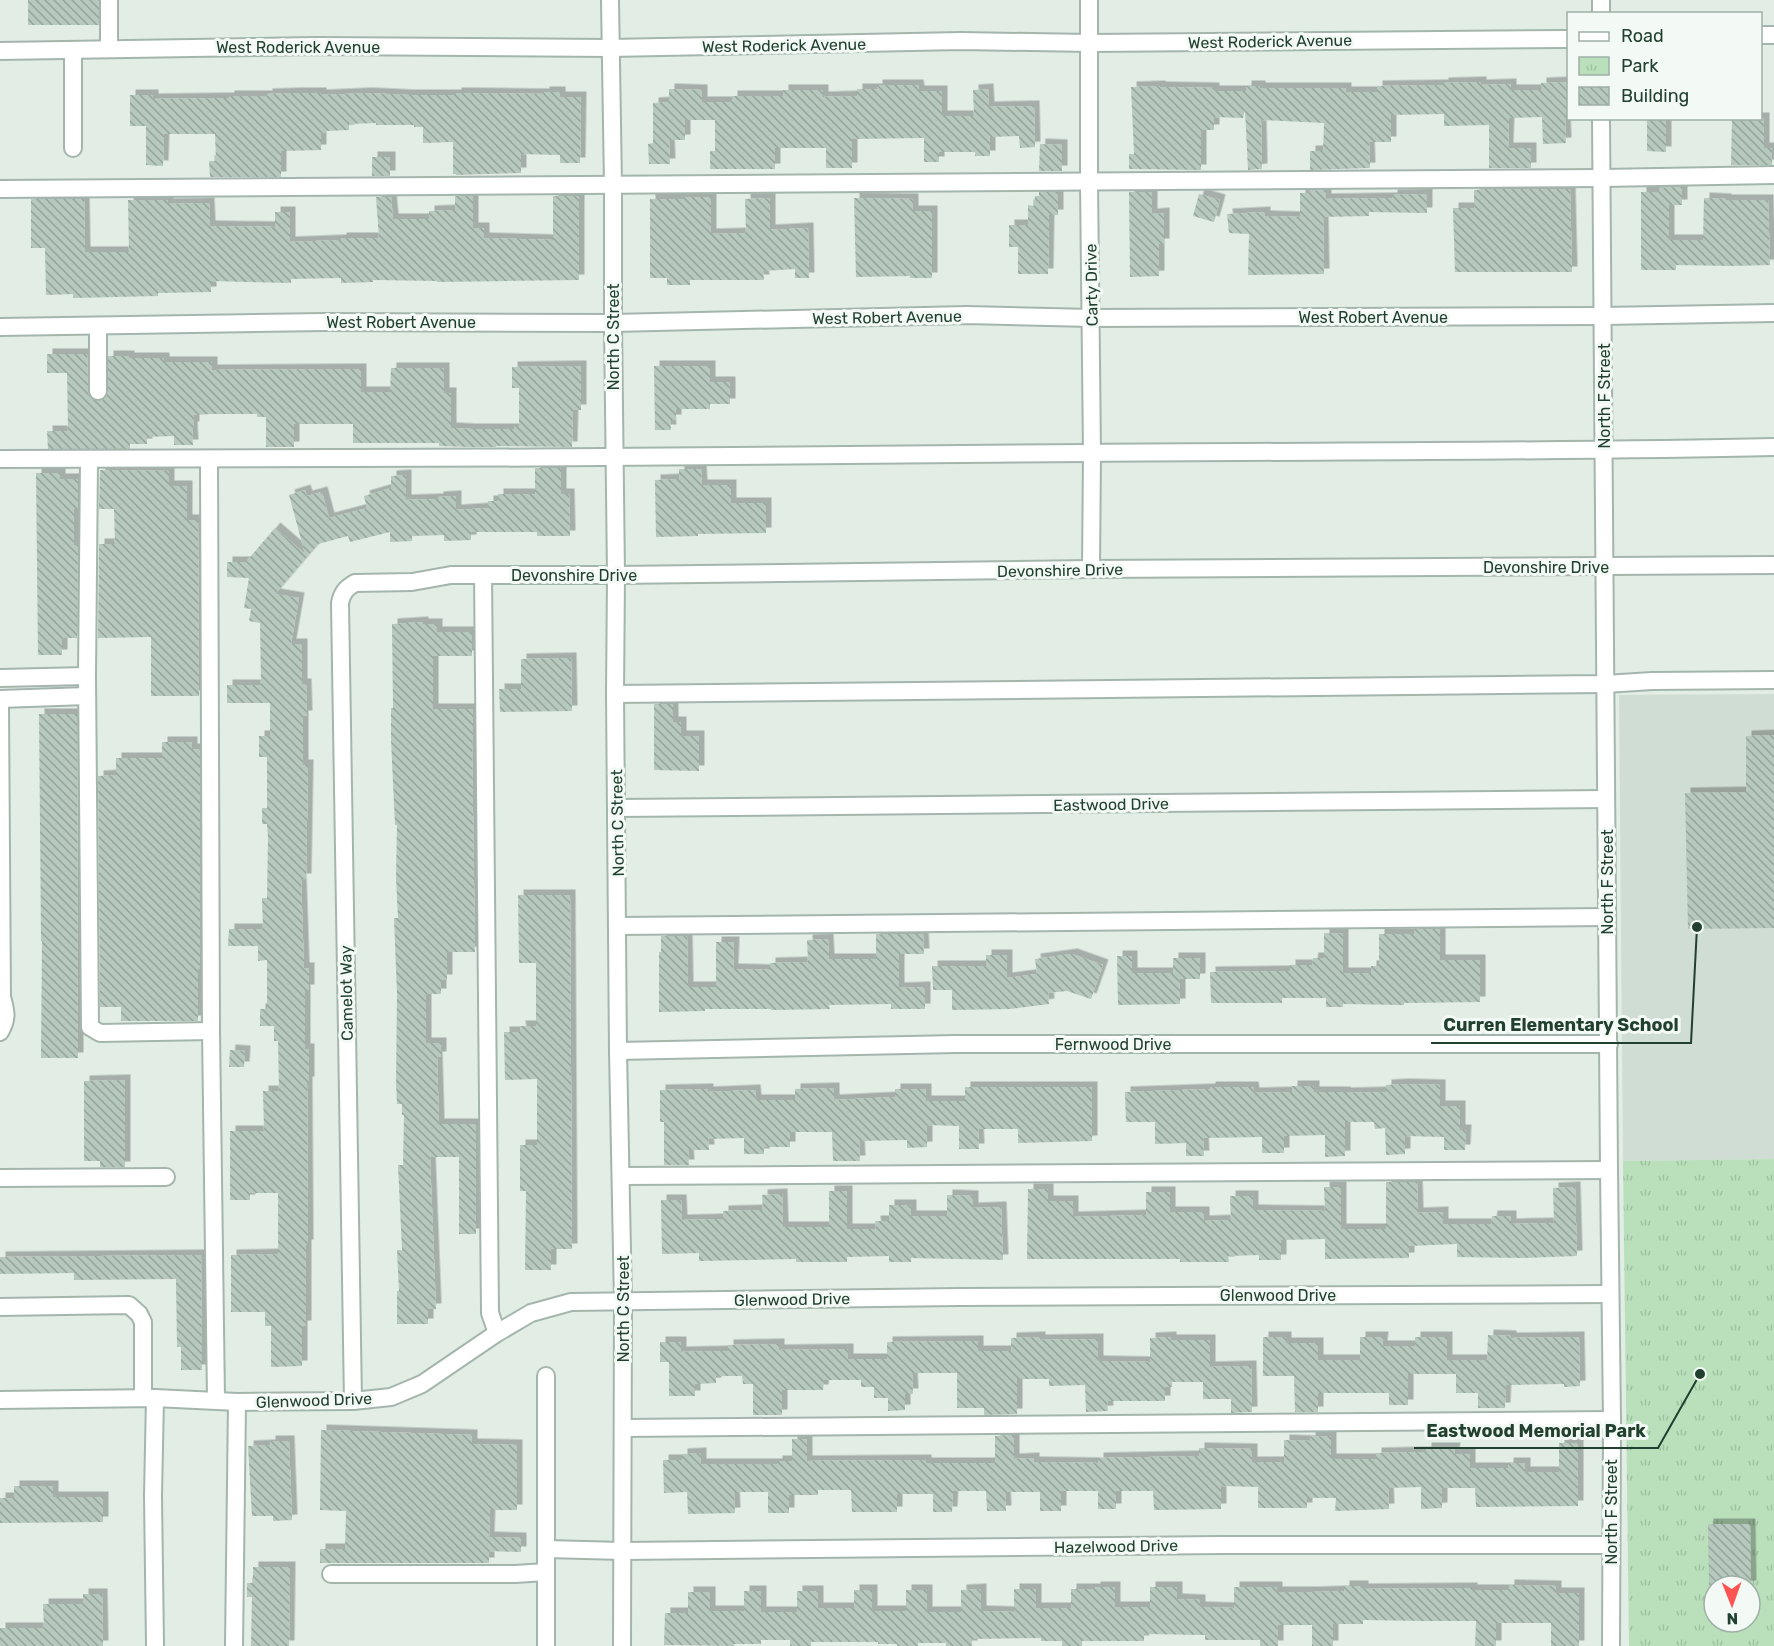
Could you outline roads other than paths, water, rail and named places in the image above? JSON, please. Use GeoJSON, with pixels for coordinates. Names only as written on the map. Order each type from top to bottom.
{"type":"FeatureCollection","features":[{"type":"Feature","properties":{"kind":"street"},"geometry":{"type":"LineString","coordinates":[[109,0],[109,49]]}},
{"type":"Feature","properties":{"kind":"street","name":"North C Street"},"geometry":{"type":"LineString","coordinates":[[610,0],[614,185],[618,1051],[623,1302],[622,1646]]}},
{"type":"Feature","properties":{"kind":"street","name":"Carty Drive"},"geometry":{"type":"LineString","coordinates":[[1089,0],[1092,318],[1091,569]]}},
{"type":"Feature","properties":{"kind":"street","name":"West Roderick Avenue"},"geometry":{"type":"LineString","coordinates":[[0,51],[315,46],[610,48],[961,41],[1089,43],[1567,39]]}},
{"type":"Feature","properties":{"kind":"street"},"geometry":{"type":"LineString","coordinates":[[73,50],[74,148]]}},
{"type":"Feature","properties":{"kind":"street","name":"North F Street"},"geometry":{"type":"LineString","coordinates":[[1601,120],[1612,1420],[1611,1646]]}},
{"type":"Feature","properties":{"kind":"street"},"geometry":{"type":"LineString","coordinates":[[0,189],[1774,175]]}},
{"type":"Feature","properties":{"kind":"street","name":"West Robert Avenue"},"geometry":{"type":"LineString","coordinates":[[0,327],[325,322],[613,323],[967,315],[1092,318],[1774,313]]}},
{"type":"Feature","properties":{"kind":"street"},"geometry":{"type":"LineString","coordinates":[[98,326],[98,391]]}},
{"type":"Feature","properties":{"kind":"street"},"geometry":{"type":"LineString","coordinates":[[0,459],[615,458],[1604,451],[1774,447]]}},
{"type":"Feature","properties":{"kind":"street"},"geometry":{"type":"LineString","coordinates":[[89,460],[87,696],[90,1027],[100,1033],[211,1031]]}},
{"type":"Feature","properties":{"kind":"street"},"geometry":{"type":"LineString","coordinates":[[209,460],[211,1031],[216,1401]]}},
{"type":"Feature","properties":{"kind":"street","name":"Devonshire Drive"},"geometry":{"type":"LineString","coordinates":[[348,587],[355,583],[412,582],[452,575],[1774,566]]}},
{"type":"Feature","properties":{"kind":"street"},"geometry":{"type":"LineString","coordinates":[[483,575],[490,1313],[497,1333]]}},
{"type":"Feature","properties":{"kind":"street","name":"Camelot Way"},"geometry":{"type":"LineString","coordinates":[[348,587],[340,603],[353,1401]]}},
{"type":"Feature","properties":{"kind":"street"},"geometry":{"type":"LineString","coordinates":[[0,678],[87,676]]}},
{"type":"Feature","properties":{"kind":"street"},"geometry":{"type":"LineString","coordinates":[[615,694],[1605,684],[1652,681],[1774,680]]}},
{"type":"Feature","properties":{"kind":"street"},"geometry":{"type":"LineString","coordinates":[[0,699],[87,696]]}},
{"type":"Feature","properties":{"kind":"street"},"geometry":{"type":"LineString","coordinates":[[0,707],[2,997],[6,1012],[3,1028]]}},
{"type":"Feature","properties":{"kind":"street","name":"Eastwood Drive"},"geometry":{"type":"LineString","coordinates":[[616,808],[1606,799]]}},
{"type":"Feature","properties":{"kind":"street"},"geometry":{"type":"LineString","coordinates":[[618,926],[1607,917]]}},
{"type":"Feature","properties":{"kind":"street","name":"Fernwood Drive"},"geometry":{"type":"LineString","coordinates":[[618,1051],[956,1044],[1609,1044]]}},
{"type":"Feature","properties":{"kind":"street"},"geometry":{"type":"LineString","coordinates":[[621,1176],[1609,1170]]}},
{"type":"Feature","properties":{"kind":"street"},"geometry":{"type":"LineString","coordinates":[[0,1178],[166,1177]]}},
{"type":"Feature","properties":{"kind":"street","name":"Glenwood Drive"},"geometry":{"type":"LineString","coordinates":[[0,1400],[149,1398],[237,1402],[353,1401],[391,1397],[422,1384],[531,1313],[571,1302],[970,1296],[1610,1294]]}},
{"type":"Feature","properties":{"kind":"street"},"geometry":{"type":"LineString","coordinates":[[0,1307],[129,1305],[139,1314],[143,1322],[153,1496],[155,1646]]}},
{"type":"Feature","properties":{"kind":"street"},"geometry":{"type":"LineString","coordinates":[[546,1376],[546,1646]]}},
{"type":"Feature","properties":{"kind":"street"},"geometry":{"type":"LineString","coordinates":[[234,1646],[237,1402]]}},
{"type":"Feature","properties":{"kind":"street"},"geometry":{"type":"LineString","coordinates":[[623,1428],[1612,1420]]}},
{"type":"Feature","properties":{"kind":"street","name":"Hazelwood Drive"},"geometry":{"type":"LineString","coordinates":[[547,1549],[622,1551],[1221,1545],[1611,1545]]}},
{"type":"Feature","properties":{"kind":"street"},"geometry":{"type":"LineString","coordinates":[[331,1574],[546,1572]]}},
{"type":"Feature","properties":{"kind":"place","name":"Curren Elementary School"},"geometry":{"type":"Point","coordinates":[1697,927]}},
{"type":"Feature","properties":{"kind":"place","name":"Eastwood Memorial Park"},"geometry":{"type":"Point","coordinates":[1700,1374]}}]}
